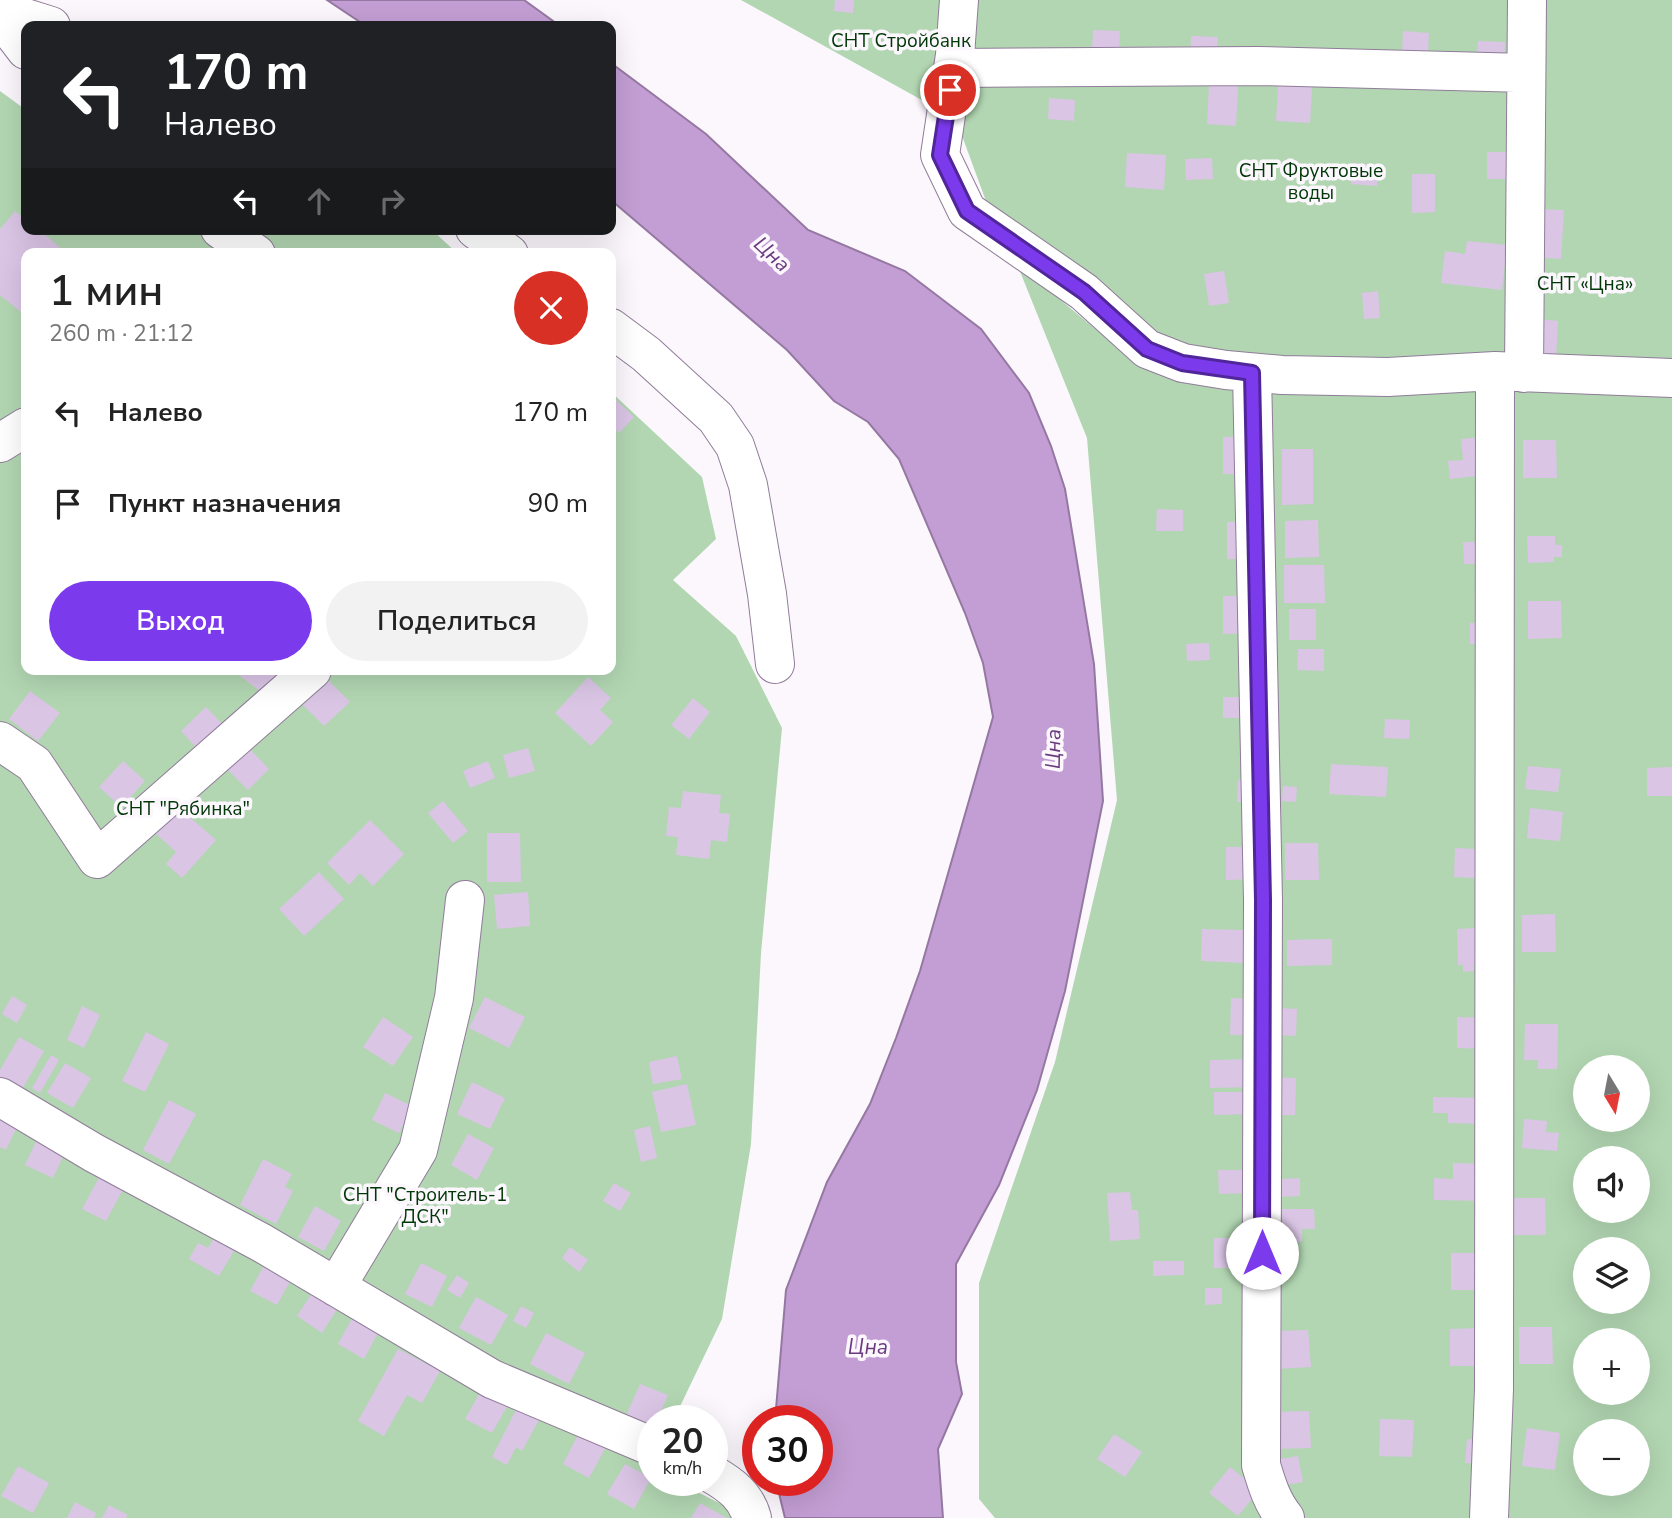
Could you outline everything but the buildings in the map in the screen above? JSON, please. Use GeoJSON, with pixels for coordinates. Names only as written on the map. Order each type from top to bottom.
{"type":"FeatureCollection","features":[{"type":"Feature","properties":{"kind":"street"},"geometry":{"type":"LineString","coordinates":[[959,0],[953,68],[940,155],[967,211],[1084,292],[1147,349],[1182,363],[1252,373],[1388,377],[1509,372],[1672,378]]}},
{"type":"Feature","properties":{"kind":"street"},"geometry":{"type":"LineString","coordinates":[[1489,1518],[1494,1390],[1509,372],[1526,73],[1527,0]]}},
{"type":"Feature","properties":{"kind":"street"},"geometry":{"type":"LineString","coordinates":[[0,10],[35,21]]}},
{"type":"Feature","properties":{"kind":"street"},"geometry":{"type":"LineString","coordinates":[[0,16],[21,43]]}},
{"type":"Feature","properties":{"kind":"street"},"geometry":{"type":"LineString","coordinates":[[953,68],[1258,66],[1526,73]]}},
{"type":"Feature","properties":{"kind":"street"},"geometry":{"type":"LineString","coordinates":[[483,235],[501,248]]}},
{"type":"Feature","properties":{"kind":"street"},"geometry":{"type":"LineString","coordinates":[[616,332],[646,354],[716,418],[735,446],[748,485],[775,664]]}},
{"type":"Feature","properties":{"kind":"street"},"geometry":{"type":"LineString","coordinates":[[1252,373],[1263,900],[1261,1465],[1267,1487],[1285,1518]]}},
{"type":"Feature","properties":{"kind":"street"},"geometry":{"type":"LineString","coordinates":[[0,443],[21,430]]}},
{"type":"Feature","properties":{"kind":"street"},"geometry":{"type":"LineString","coordinates":[[0,741],[34,764],[97,859],[306,675]]}},
{"type":"Feature","properties":{"kind":"street"},"geometry":{"type":"LineString","coordinates":[[336,1287],[418,1150],[454,998],[465,900]]}},
{"type":"Feature","properties":{"kind":"street"},"geometry":{"type":"LineString","coordinates":[[0,1097],[94,1153],[262,1244],[492,1379],[637,1440]]}},
{"type":"Feature","properties":{"kind":"street"},"geometry":{"type":"LineString","coordinates":[[728,1483],[740,1494],[752,1518]]}},
{"type":"Feature","properties":{"kind":"green space","name":"СНТ Стройбанк"},"geometry":{"type":"Polygon","coordinates":[[[741,0],[947,0],[938,109],[741,0]]]}},
{"type":"Feature","properties":{"kind":"green space","name":"СНТ Фруктовые воды"},"geometry":{"type":"Polygon","coordinates":[[[973,0],[1672,0],[1672,372],[1215,359],[1147,328],[994,223],[961,133],[973,0]]]}},
{"type":"Feature","properties":{"kind":"green space","name":"СНТ \"Строитель-1 ДСК\""},"geometry":{"type":"Polygon","coordinates":[[[0,91],[21,106],[21,235],[437,235],[452,248],[21,248],[21,675],[616,675],[616,397],[702,477],[716,539],[673,580],[736,636],[782,728],[761,953],[751,1144],[722,1319],[681,1405],[637,1405],[637,1496],[705,1496],[731,1509],[734,1518],[0,1518],[0,91]]]}},
{"type":"Feature","properties":{"kind":"green space"},"geometry":{"type":"Polygon","coordinates":[[[1017,264],[1133,360],[1672,393],[1672,1518],[995,1518],[979,1499],[979,1283],[1055,1062],[1117,800],[1087,438],[1017,264]]]}},
{"type":"Feature","properties":{"kind":"water"},"geometry":{"type":"Polygon","coordinates":[[[327,0],[524,0],[553,21],[358,21],[327,0]]]}},
{"type":"Feature","properties":{"kind":"water","name":"Цна"},"geometry":{"type":"Polygon","coordinates":[[[616,67],[706,134],[808,230],[905,271],[981,329],[1029,393],[1065,489],[1094,664],[1103,801],[1065,991],[1037,1090],[999,1185],[956,1264],[956,1362],[962,1394],[938,1449],[943,1518],[785,1518],[780,1496],[833,1496],[833,1405],[776,1405],[786,1290],[827,1182],[870,1104],[896,1038],[920,971],[993,717],[983,663],[965,613],[899,459],[868,422],[834,401],[787,350],[616,204],[616,67]]]}},
{"type":"Feature","properties":{"kind":"route"},"geometry":{"type":"LineString","coordinates":[[950,90],[940,155],[967,211],[1084,292],[1147,349],[1182,363],[1252,373],[1263,900],[1262,1253]]}},
{"type":"Feature","properties":{"kind":"park label","name":"СНТ «Цна»"},"geometry":{"type":"Point","coordinates":[1585,284]}},
{"type":"Feature","properties":{"kind":"park label","name":"СНТ \"Рябинка\""},"geometry":{"type":"Point","coordinates":[183,809]}}]}
